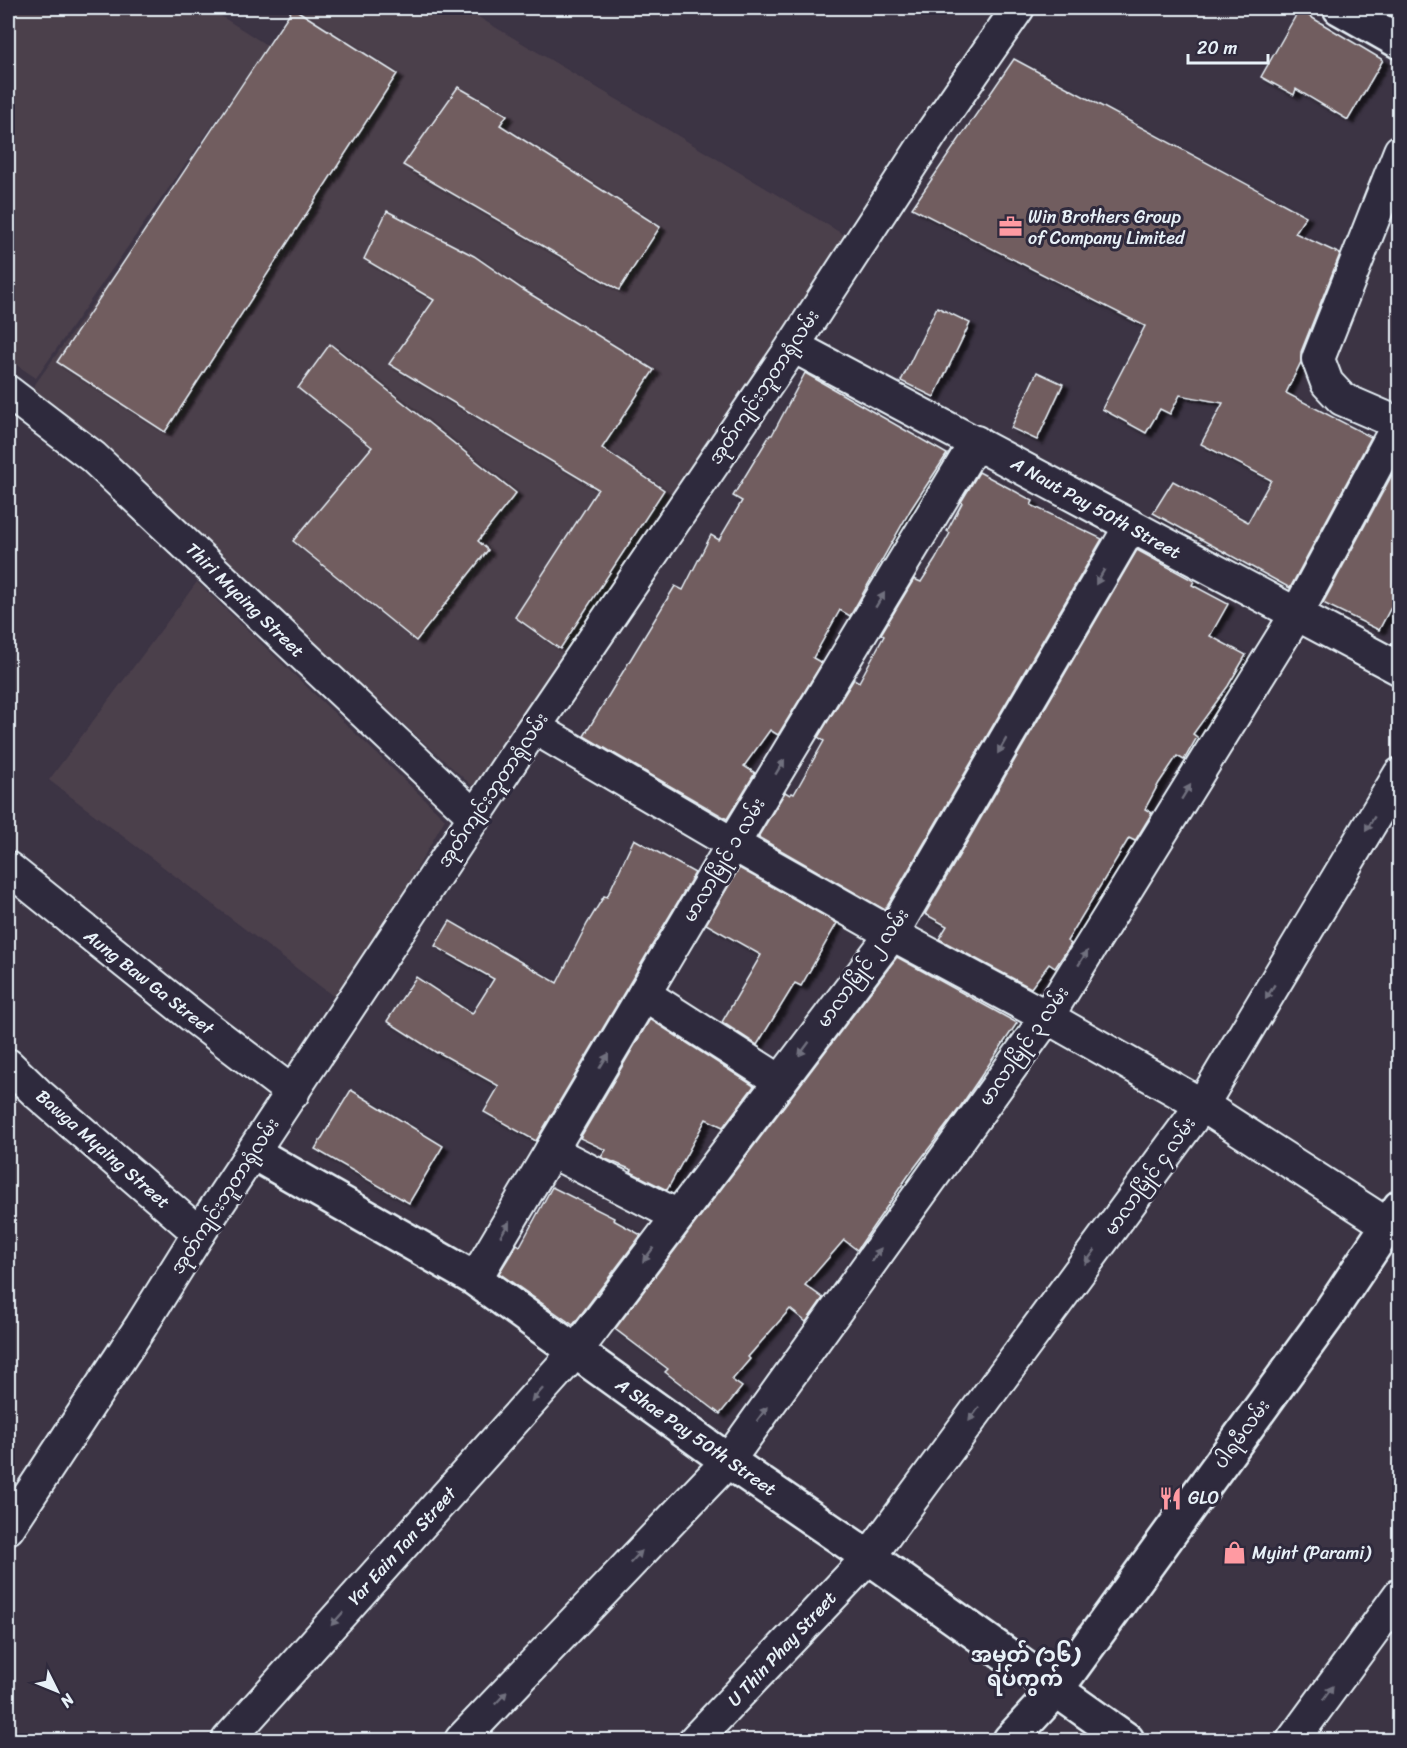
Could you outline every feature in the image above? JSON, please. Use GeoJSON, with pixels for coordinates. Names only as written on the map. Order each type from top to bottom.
{"type":"FeatureCollection","features":[{"type":"Feature","properties":{"kind":"street","name":"အုတ်ကျင်းဘူတာရုံလမ်း"},"geometry":{"type":"LineString","coordinates":[[8,1528],[141,1326],[199,1233],[475,817],[793,346],[933,131],[1018,8]]}},
{"type":"Feature","properties":{"kind":"street"},"geometry":{"type":"LineString","coordinates":[[1340,8],[1400,42]]}},
{"type":"Feature","properties":{"kind":"street"},"geometry":{"type":"LineString","coordinates":[[1399,424],[1342,399],[1327,383],[1318,358],[1400,151]]}},
{"type":"Feature","properties":{"kind":"street","name":"A Naut Pay 50th Street"},"geometry":{"type":"LineString","coordinates":[[793,346],[1400,669]]}},
{"type":"Feature","properties":{"kind":"street","name":"Thiri Myaing Street"},"geometry":{"type":"LineString","coordinates":[[8,392],[93,457],[475,817]]}},
{"type":"Feature","properties":{"kind":"street","name":"မာလာမြိုင် ၃ လမ်း"},"geometry":{"type":"LineString","coordinates":[[461,1740],[728,1461],[1047,1017],[1296,615],[1399,424]]}},
{"type":"Feature","properties":{"kind":"street","name":"မာလာမြိုင် ၁ လမ်း"},"geometry":{"type":"LineString","coordinates":[[475,1279],[733,844],[976,442]]}},
{"type":"Feature","properties":{"kind":"street","name":"မာလာမြိုင် ၂ လမ်း"},"geometry":{"type":"LineString","coordinates":[[576,1351],[892,934],[1130,527]]}},
{"type":"Feature","properties":{"kind":"street"},"geometry":{"type":"LineString","coordinates":[[535,728],[733,844],[892,934],[1047,1017],[1394,1216]]}},
{"type":"Feature","properties":{"kind":"street","name":"မာလာမြိုင် ၄ လမ်း"},"geometry":{"type":"LineString","coordinates":[[869,1557],[1202,1105],[1400,774]]}},
{"type":"Feature","properties":{"kind":"street","name":"Aung Baw Ga Street"},"geometry":{"type":"LineString","coordinates":[[8,868],[196,1019],[293,1093]]}},
{"type":"Feature","properties":{"kind":"street"},"geometry":{"type":"LineString","coordinates":[[644,994],[780,1081]]}},
{"type":"Feature","properties":{"kind":"street","name":"Bawga Myaing Street"},"geometry":{"type":"LineString","coordinates":[[8,1065],[37,1093],[199,1233]]}},
{"type":"Feature","properties":{"kind":"street"},"geometry":{"type":"LineString","coordinates":[[551,1151],[678,1216]]}},
{"type":"Feature","properties":{"kind":"street","name":"A Shae Pay 50th Street"},"geometry":{"type":"LineString","coordinates":[[254,1152],[475,1279],[728,1461],[869,1557],[1127,1740]]}},
{"type":"Feature","properties":{"kind":"street","name":"ပါရမီလမ်း"},"geometry":{"type":"LineString","coordinates":[[1010,1740],[1056,1690],[1326,1318],[1394,1216]]}},
{"type":"Feature","properties":{"kind":"street","name":"Yar Eain Tan Street"},"geometry":{"type":"LineString","coordinates":[[228,1740],[576,1351]]}},
{"type":"Feature","properties":{"kind":"street","name":"U Thin Phay Street"},"geometry":{"type":"LineString","coordinates":[[695,1740],[869,1557]]}},
{"type":"Feature","properties":{"kind":"street"},"geometry":{"type":"LineString","coordinates":[[1293,1740],[1400,1594]]}},
{"type":"Feature","properties":{"kind":"shaded area"},"geometry":{"type":"Polygon","coordinates":[[[8,8],[208,8],[268,46],[36,378],[8,359],[8,8]]]}},
{"type":"Feature","properties":{"kind":"shaded area"},"geometry":{"type":"Polygon","coordinates":[[[304,8],[463,8],[846,236],[478,791],[31,390],[304,8]]]}},
{"type":"Feature","properties":{"kind":"shaded area"},"geometry":{"type":"Polygon","coordinates":[[[197,582],[445,819],[341,1002],[49,780],[197,582]]]}},
{"type":"Feature","properties":{"kind":"building"},"geometry":{"type":"Polygon","coordinates":[[[293,8],[397,74],[165,432],[57,362],[293,8]]]}},
{"type":"Feature","properties":{"kind":"building"},"geometry":{"type":"Polygon","coordinates":[[[1299,10],[1383,60],[1348,120],[1296,89],[1294,95],[1261,77],[1299,10]]]}},
{"type":"Feature","properties":{"kind":"building"},"geometry":{"type":"Polygon","coordinates":[[[1014,59],[1306,216],[1295,233],[1340,254],[1301,352],[1301,362],[1286,393],[1371,437],[1290,588],[1153,513],[1173,481],[1248,522],[1271,480],[1201,444],[1223,403],[1180,395],[1170,414],[1160,409],[1146,433],[1102,409],[1145,326],[912,208],[1014,59]]]}},
{"type":"Feature","properties":{"kind":"building"},"geometry":{"type":"Polygon","coordinates":[[[458,87],[507,115],[500,125],[660,227],[619,290],[403,165],[458,87]]]}},
{"type":"Feature","properties":{"kind":"building"},"geometry":{"type":"Polygon","coordinates":[[[387,211],[474,256],[522,289],[654,370],[602,448],[664,490],[560,649],[515,617],[598,489],[389,364],[434,300],[364,259],[387,211]]]}},
{"type":"Feature","properties":{"kind":"building"},"geometry":{"type":"Polygon","coordinates":[[[937,307],[970,323],[934,397],[901,381],[937,307]]]}},
{"type":"Feature","properties":{"kind":"building"},"geometry":{"type":"Polygon","coordinates":[[[330,344],[516,493],[478,541],[488,550],[416,641],[293,541],[372,447],[298,388],[330,344]]]}},
{"type":"Feature","properties":{"kind":"building"},"geometry":{"type":"Polygon","coordinates":[[[1037,372],[1063,384],[1037,440],[1011,428],[1037,372]]]}},
{"type":"Feature","properties":{"kind":"building"},"geometry":{"type":"Polygon","coordinates":[[[805,373],[947,454],[911,509],[850,616],[840,610],[813,658],[822,663],[778,735],[770,730],[744,766],[755,773],[727,819],[584,736],[675,586],[683,590],[711,535],[719,540],[742,501],[733,496],[772,435],[805,373]]]}},
{"type":"Feature","properties":{"kind":"building"},"geometry":{"type":"Polygon","coordinates":[[[1400,460],[1400,590],[1379,630],[1323,603],[1400,460]]]}},
{"type":"Feature","properties":{"kind":"building"},"geometry":{"type":"Polygon","coordinates":[[[979,472],[1033,501],[1031,505],[1102,539],[885,910],[758,837],[785,792],[790,795],[794,794],[824,741],[818,737],[854,679],[859,682],[884,636],[881,634],[914,579],[921,582],[935,560],[950,533],[947,531],[961,502],[979,472]]]}},
{"type":"Feature","properties":{"kind":"building"},"geometry":{"type":"Polygon","coordinates":[[[1137,550],[1194,581],[1192,585],[1228,604],[1210,636],[1246,655],[1228,686],[1193,734],[1197,737],[1184,760],[1177,756],[1159,783],[1145,809],[1152,813],[1135,841],[1129,838],[1067,941],[1071,944],[1055,968],[1049,964],[1031,988],[939,939],[947,926],[925,914],[1137,550]]]}},
{"type":"Feature","properties":{"kind":"building"},"geometry":{"type":"Polygon","coordinates":[[[634,839],[695,873],[536,1141],[484,1112],[499,1086],[437,1053],[387,1021],[416,977],[472,1014],[494,979],[435,946],[450,921],[557,983],[587,924],[604,896],[607,897],[634,839]]]}},
{"type":"Feature","properties":{"kind":"building"},"geometry":{"type":"Polygon","coordinates":[[[739,868],[837,923],[801,986],[795,983],[757,1045],[722,1022],[761,955],[706,924],[739,868]]]}},
{"type":"Feature","properties":{"kind":"building"},"geometry":{"type":"Polygon","coordinates":[[[897,957],[1017,1023],[958,1110],[908,1176],[857,1250],[844,1240],[805,1285],[823,1298],[806,1322],[790,1309],[748,1357],[750,1359],[732,1380],[742,1387],[720,1414],[665,1372],[668,1369],[615,1329],[897,957]]]}},
{"type":"Feature","properties":{"kind":"building"},"geometry":{"type":"Polygon","coordinates":[[[650,1019],[754,1086],[723,1127],[706,1119],[667,1190],[631,1172],[632,1170],[601,1157],[606,1150],[580,1138],[650,1019]]]}},
{"type":"Feature","properties":{"kind":"building"},"geometry":{"type":"Polygon","coordinates":[[[351,1090],[443,1146],[409,1203],[315,1149],[351,1090]]]}},
{"type":"Feature","properties":{"kind":"building"},"geometry":{"type":"Polygon","coordinates":[[[552,1187],[614,1218],[613,1220],[641,1235],[573,1325],[499,1273],[517,1244],[520,1246],[552,1187]]]}},
{"type":"Feature","properties":{"kind":"place","name":"Win Brothers Group of Company Limited"},"geometry":{"type":"Point","coordinates":[1010,227]}},
{"type":"Feature","properties":{"kind":"place","name":"GLO"},"geometry":{"type":"Point","coordinates":[1170,1498]}},
{"type":"Feature","properties":{"kind":"place","name":"Myint (Parami)"},"geometry":{"type":"Point","coordinates":[1234,1553]}},
{"type":"Feature","properties":{"kind":"district","name":"အမှတ် (၁၆) ရပ်ကွက်"},"geometry":{"type":"Point","coordinates":[1025,1667]}}]}
